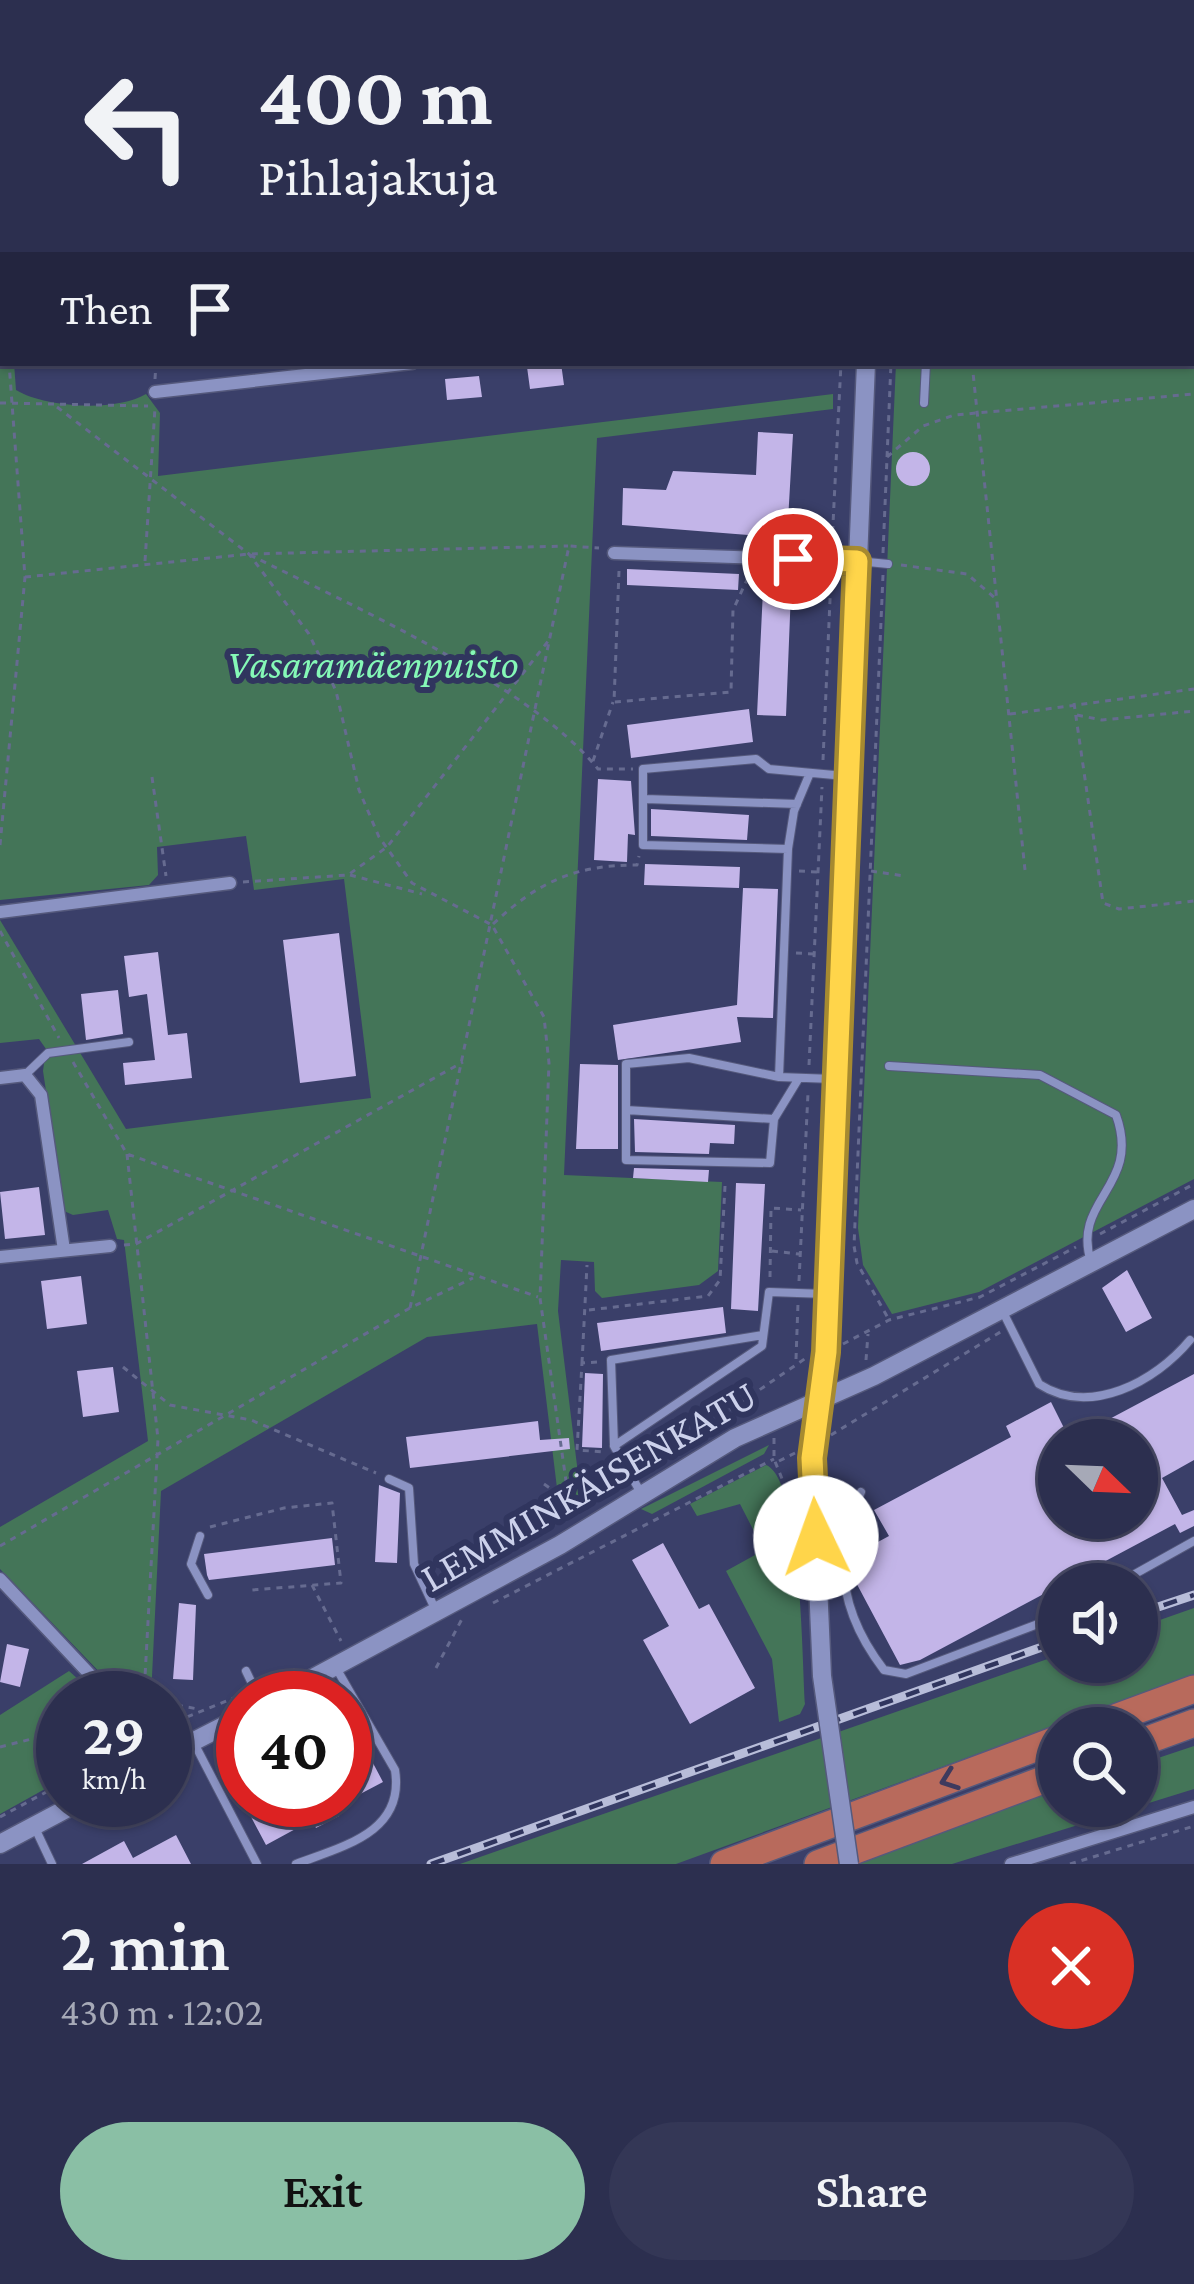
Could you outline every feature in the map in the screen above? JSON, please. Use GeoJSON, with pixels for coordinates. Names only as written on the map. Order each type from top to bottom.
{"type":"FeatureCollection","features":[{"type":"Feature","properties":{"kind":"highway"},"geometry":{"type":"LineString","coordinates":[[1145,1707],[1194,1689]]}},
{"type":"Feature","properties":{"kind":"highway"},"geometry":{"type":"LineString","coordinates":[[1158,1736],[1194,1723]]}},
{"type":"Feature","properties":{"kind":"highway"},"geometry":{"type":"LineString","coordinates":[[724,1864],[1038,1747]]}},
{"type":"Feature","properties":{"kind":"highway"},"geometry":{"type":"LineString","coordinates":[[818,1864],[1038,1782]]}},
{"type":"Feature","properties":{"kind":"street"},"geometry":{"type":"LineString","coordinates":[[155,399],[391,366]]}},
{"type":"Feature","properties":{"kind":"street"},"geometry":{"type":"LineString","coordinates":[[850,1864],[822,1676],[812,1458],[828,1294],[866,366]]}},
{"type":"Feature","properties":{"kind":"street"},"geometry":{"type":"LineString","coordinates":[[617,553],[857,561]]}},
{"type":"Feature","properties":{"kind":"street"},"geometry":{"type":"LineString","coordinates":[[0,912],[230,884]]}},
{"type":"Feature","properties":{"kind":"street"},"geometry":{"type":"LineString","coordinates":[[0,1078],[25,1075],[41,1095],[64,1250]]}},
{"type":"Feature","properties":{"kind":"street","name":"LEMMINKÄISENKATU"},"geometry":{"type":"LineString","coordinates":[[326,1671],[436,1613],[636,1486],[1003,1311],[1194,1209]]}},
{"type":"Feature","properties":{"kind":"street"},"geometry":{"type":"LineString","coordinates":[[0,1257],[110,1246]]}},
{"type":"Feature","properties":{"kind":"street"},"geometry":{"type":"LineString","coordinates":[[0,1580],[86,1671]]}},
{"type":"Feature","properties":{"kind":"street"},"geometry":{"type":"LineString","coordinates":[[194,1742],[216,1730]]}},
{"type":"Feature","properties":{"kind":"street"},"geometry":{"type":"LineString","coordinates":[[1011,1864],[1194,1808]]}},
{"type":"Feature","properties":{"kind":"street"},"geometry":{"type":"LineString","coordinates":[[0,1844],[34,1826]]}},
{"type":"Feature","properties":{"kind":"lane"},"geometry":{"type":"LineString","coordinates":[[924,403],[926,366]]}},
{"type":"Feature","properties":{"kind":"lane"},"geometry":{"type":"LineString","coordinates":[[857,561],[885,564]]}},
{"type":"Feature","properties":{"kind":"lane"},"geometry":{"type":"LineString","coordinates":[[788,849],[643,844],[644,769],[756,759],[770,769],[847,776]]}},
{"type":"Feature","properties":{"kind":"lane"},"geometry":{"type":"LineString","coordinates":[[779,1077],[785,871],[797,805],[810,773]]}},
{"type":"Feature","properties":{"kind":"lane"},"geometry":{"type":"LineString","coordinates":[[645,799],[797,805]]}},
{"type":"Feature","properties":{"kind":"lane"},"geometry":{"type":"LineString","coordinates":[[25,1075],[48,1053],[129,1042]]}},
{"type":"Feature","properties":{"kind":"lane"},"geometry":{"type":"LineString","coordinates":[[804,1078],[775,1119],[770,1162],[626,1160],[626,1064],[689,1058],[779,1077],[835,1078]]}},
{"type":"Feature","properties":{"kind":"lane"},"geometry":{"type":"LineString","coordinates":[[889,1066],[1040,1075],[1116,1115],[1121,1144],[1118,1169],[1087,1222],[1085,1242],[1092,1263]]}},
{"type":"Feature","properties":{"kind":"lane"},"geometry":{"type":"LineString","coordinates":[[626,1109],[775,1119]]}},
{"type":"Feature","properties":{"kind":"lane"},"geometry":{"type":"LineString","coordinates":[[616,1449],[762,1346],[769,1292],[828,1294]]}},
{"type":"Feature","properties":{"kind":"lane"},"geometry":{"type":"LineString","coordinates":[[1003,1311],[1039,1384],[1075,1400],[1096,1398],[1147,1377],[1190,1340]]}},
{"type":"Feature","properties":{"kind":"lane"},"geometry":{"type":"LineString","coordinates":[[636,1486],[616,1449],[611,1360],[764,1335]]}},
{"type":"Feature","properties":{"kind":"lane"},"geometry":{"type":"LineString","coordinates":[[389,1479],[409,1488],[414,1564],[436,1613]]}},
{"type":"Feature","properties":{"kind":"lane"},"geometry":{"type":"LineString","coordinates":[[861,1492],[844,1525],[840,1572],[867,1649],[884,1670],[906,1674],[1038,1624]]}},
{"type":"Feature","properties":{"kind":"lane"},"geometry":{"type":"LineString","coordinates":[[200,1536],[191,1564],[208,1595]]}},
{"type":"Feature","properties":{"kind":"lane"},"geometry":{"type":"LineString","coordinates":[[1155,1563],[1194,1541]]}},
{"type":"Feature","properties":{"kind":"lane"},"geometry":{"type":"LineString","coordinates":[[335,1666],[338,1671]]}},
{"type":"Feature","properties":{"kind":"lane"},"geometry":{"type":"LineString","coordinates":[[296,1864],[373,1832],[393,1809],[398,1790],[386,1753],[372,1730]]}},
{"type":"Feature","properties":{"kind":"lane"},"geometry":{"type":"LineString","coordinates":[[194,1742],[257,1864]]}},
{"type":"Feature","properties":{"kind":"lane"},"geometry":{"type":"LineString","coordinates":[[386,1753],[396,1748]]}},
{"type":"Feature","properties":{"kind":"lane"},"geometry":{"type":"LineString","coordinates":[[34,1826],[52,1864]]}},
{"type":"Feature","properties":{"kind":"path"},"geometry":{"type":"LineString","coordinates":[[0,845],[25,577],[9,366]]}},
{"type":"Feature","properties":{"kind":"path"},"geometry":{"type":"LineString","coordinates":[[58,366],[58,375]]}},
{"type":"Feature","properties":{"kind":"path"},"geometry":{"type":"LineString","coordinates":[[591,1504],[636,1486],[796,1361],[804,1078],[842,366]]}},
{"type":"Feature","properties":{"kind":"path"},"geometry":{"type":"LineString","coordinates":[[889,1320],[857,1263],[854,1246],[891,366]]}},
{"type":"Feature","properties":{"kind":"path"},"geometry":{"type":"LineString","coordinates":[[972,366],[1025,870]]}},
{"type":"Feature","properties":{"kind":"path"},"geometry":{"type":"LineString","coordinates":[[887,458],[923,426],[954,415],[1194,394]]}},
{"type":"Feature","properties":{"kind":"path"},"geometry":{"type":"LineString","coordinates":[[0,403],[57,407],[155,399],[145,562]]}},
{"type":"Feature","properties":{"kind":"path"},"geometry":{"type":"LineString","coordinates":[[57,407],[249,554],[507,692],[566,733],[598,769],[644,769]]}},
{"type":"Feature","properties":{"kind":"path"},"geometry":{"type":"LineString","coordinates":[[25,577],[249,554],[569,546],[617,553],[614,701],[592,763]]}},
{"type":"Feature","properties":{"kind":"path"},"geometry":{"type":"LineString","coordinates":[[410,1308],[569,546]]}},
{"type":"Feature","properties":{"kind":"path"},"geometry":{"type":"LineString","coordinates":[[249,554],[326,664],[358,790],[387,847],[412,883],[429,896]]}},
{"type":"Feature","properties":{"kind":"path"},"geometry":{"type":"LineString","coordinates":[[614,701],[731,692],[733,610],[750,579],[754,558]]}},
{"type":"Feature","properties":{"kind":"path"},"geometry":{"type":"LineString","coordinates":[[885,564],[967,574],[991,590],[997,600]]}},
{"type":"Feature","properties":{"kind":"path"},"geometry":{"type":"LineString","coordinates":[[349,875],[387,847],[550,639]]}},
{"type":"Feature","properties":{"kind":"path"},"geometry":{"type":"LineString","coordinates":[[1008,714],[1194,689]]}},
{"type":"Feature","properties":{"kind":"path"},"geometry":{"type":"LineString","coordinates":[[1074,703],[1102,903],[1119,909],[1194,901]]}},
{"type":"Feature","properties":{"kind":"path"},"geometry":{"type":"LineString","coordinates":[[1076,715],[1102,720],[1194,711]]}},
{"type":"Feature","properties":{"kind":"path"},"geometry":{"type":"LineString","coordinates":[[152,777],[168,890]]}},
{"type":"Feature","properties":{"kind":"path"},"geometry":{"type":"LineString","coordinates":[[492,925],[578,868],[637,865],[643,844]]}},
{"type":"Feature","properties":{"kind":"path"},"geometry":{"type":"LineString","coordinates":[[785,871],[818,872]]}},
{"type":"Feature","properties":{"kind":"path"},"geometry":{"type":"LineString","coordinates":[[870,871],[904,876]]}},
{"type":"Feature","properties":{"kind":"path"},"geometry":{"type":"LineString","coordinates":[[230,884],[302,874],[349,875],[429,896],[492,925],[536,996],[547,1031],[540,1298],[571,1518]]}},
{"type":"Feature","properties":{"kind":"path"},"geometry":{"type":"LineString","coordinates":[[0,932],[127,1154],[158,1452],[145,1671]]}},
{"type":"Feature","properties":{"kind":"path"},"geometry":{"type":"LineString","coordinates":[[782,953],[814,954]]}},
{"type":"Feature","properties":{"kind":"path"},"geometry":{"type":"LineString","coordinates":[[136,1244],[464,1062]]}},
{"type":"Feature","properties":{"kind":"path"},"geometry":{"type":"LineString","coordinates":[[127,1154],[540,1298]]}},
{"type":"Feature","properties":{"kind":"path"},"geometry":{"type":"LineString","coordinates":[[856,1337],[889,1320],[980,1297],[1194,1184]]}},
{"type":"Feature","properties":{"kind":"path"},"geometry":{"type":"LineString","coordinates":[[589,1310],[708,1295],[720,1280],[725,1186]]}},
{"type":"Feature","properties":{"kind":"path"},"geometry":{"type":"LineString","coordinates":[[769,1292],[771,1208],[802,1210]]}},
{"type":"Feature","properties":{"kind":"path"},"geometry":{"type":"LineString","coordinates":[[771,1251],[801,1254]]}},
{"type":"Feature","properties":{"kind":"path"},"geometry":{"type":"LineString","coordinates":[[587,1265],[589,1310],[578,1450],[616,1449]]}},
{"type":"Feature","properties":{"kind":"path"},"geometry":{"type":"LineString","coordinates":[[0,1546],[410,1308],[478,1277]]}},
{"type":"Feature","properties":{"kind":"path"},"geometry":{"type":"LineString","coordinates":[[582,1363],[611,1360]]}},
{"type":"Feature","properties":{"kind":"path"},"geometry":{"type":"LineString","coordinates":[[123,1367],[170,1406],[228,1414],[389,1479]]}},
{"type":"Feature","properties":{"kind":"path"},"geometry":{"type":"LineString","coordinates":[[483,1607],[770,1459],[781,1467],[797,1519]]}},
{"type":"Feature","properties":{"kind":"path"},"geometry":{"type":"LineString","coordinates":[[544,1484],[565,1498]]}},
{"type":"Feature","properties":{"kind":"path"},"geometry":{"type":"LineString","coordinates":[[200,1536],[226,1519],[332,1503],[341,1582],[252,1590]]}},
{"type":"Feature","properties":{"kind":"path"},"geometry":{"type":"LineString","coordinates":[[311,1583],[341,1642]]}},
{"type":"Feature","properties":{"kind":"path"},"geometry":{"type":"LineString","coordinates":[[436,1668],[463,1617]]}},
{"type":"Feature","properties":{"kind":"path"},"geometry":{"type":"LineString","coordinates":[[192,1712],[216,1704]]}},
{"type":"Feature","properties":{"kind":"path"},"geometry":{"type":"LineString","coordinates":[[192,1708],[198,1709]]}},
{"type":"Feature","properties":{"kind":"path"},"geometry":{"type":"LineString","coordinates":[[0,1747],[36,1738]]}},
{"type":"Feature","properties":{"kind":"path"},"geometry":{"type":"LineString","coordinates":[[0,1817],[36,1798]]}},
{"type":"Feature","properties":{"kind":"path"},"geometry":{"type":"LineString","coordinates":[[1070,1864],[1194,1826]]}},
{"type":"Feature","properties":{"kind":"green space","name":"Vasaramäenpuisto"},"geometry":{"type":"Polygon","coordinates":[[[0,366],[14,366],[16,390],[45,401],[117,404],[146,394],[160,413],[158,476],[833,394],[833,409],[597,438],[564,1175],[722,1182],[718,1271],[699,1285],[602,1298],[595,1291],[594,1262],[561,1260],[558,1311],[582,1506],[561,1521],[537,1324],[427,1337],[161,1491],[152,1671],[98,1671],[0,1569],[0,1527],[148,1441],[124,1240],[117,1239],[108,1210],[73,1215],[64,1211],[43,1071],[46,1049],[39,1039],[0,1043],[0,920],[126,1129],[371,1098],[344,879],[254,890],[246,836],[157,847],[158,875],[149,885],[0,900],[0,366]]]}},
{"type":"Feature","properties":{"kind":"green space"},"geometry":{"type":"Polygon","coordinates":[[[896,366],[1194,366],[1194,1179],[979,1292],[892,1314],[863,1265],[858,1228],[896,366]]]}},
{"type":"Feature","properties":{"kind":"green space"},"geometry":{"type":"Polygon","coordinates":[[[769,1445],[764,1454],[652,1514],[641,1509],[769,1445]]]}},
{"type":"Feature","properties":{"kind":"green space"},"geometry":{"type":"Polygon","coordinates":[[[766,1465],[778,1478],[787,1502],[801,1614],[805,1704],[800,1714],[779,1722],[772,1659],[726,1571],[755,1555],[760,1543],[740,1504],[697,1516],[690,1504],[766,1465]]]}},
{"type":"Feature","properties":{"kind":"green space"},"geometry":{"type":"Polygon","coordinates":[[[1194,1608],[1194,1675],[1106,1707],[1038,1707],[1038,1732],[676,1864],[460,1864],[1038,1662],[1038,1683],[1158,1683],[1158,1621],[1194,1608]]]}},
{"type":"Feature","properties":{"kind":"green space"},"geometry":{"type":"Polygon","coordinates":[[[36,1692],[36,1794],[0,1814],[0,1715],[36,1692]]]}},
{"type":"Feature","properties":{"kind":"green space"},"geometry":{"type":"Polygon","coordinates":[[[1194,1746],[1194,1789],[1158,1800],[1158,1758],[1194,1746]]]}},
{"type":"Feature","properties":{"kind":"green space"},"geometry":{"type":"Polygon","coordinates":[[[1038,1797],[1038,1827],[1071,1827],[952,1864],[857,1864],[1038,1797]]]}},
{"type":"Feature","properties":{"kind":"building"},"geometry":{"type":"Polygon","coordinates":[[[561,366],[564,385],[530,389],[527,367],[561,366]]]}},
{"type":"Feature","properties":{"kind":"building"},"geometry":{"type":"Polygon","coordinates":[[[479,376],[482,397],[447,400],[445,379],[479,376]]]}},
{"type":"Feature","properties":{"kind":"building"},"geometry":{"type":"Polygon","coordinates":[[[758,432],[793,434],[787,538],[622,525],[623,488],[666,490],[673,471],[756,475],[758,432]]]}},
{"type":"Feature","properties":{"kind":"building"},"geometry":{"type":"Polygon","coordinates":[[[913,452],[925,457],[930,469],[925,481],[913,486],[901,481],[896,469],[901,457],[913,452]]]}},
{"type":"Feature","properties":{"kind":"building"},"geometry":{"type":"Polygon","coordinates":[[[627,569],[739,574],[738,590],[627,585],[627,569]]]}},
{"type":"Feature","properties":{"kind":"building"},"geometry":{"type":"Polygon","coordinates":[[[763,590],[791,591],[786,716],[757,715],[763,590]]]}},
{"type":"Feature","properties":{"kind":"building"},"geometry":{"type":"Polygon","coordinates":[[[749,709],[753,742],[631,758],[627,725],[749,709]]]}},
{"type":"Feature","properties":{"kind":"building"},"geometry":{"type":"Polygon","coordinates":[[[598,779],[631,781],[635,835],[628,834],[627,862],[594,860],[598,779]]]}},
{"type":"Feature","properties":{"kind":"building"},"geometry":{"type":"Polygon","coordinates":[[[651,809],[749,815],[747,840],[651,836],[651,809]]]}},
{"type":"Feature","properties":{"kind":"building"},"geometry":{"type":"Polygon","coordinates":[[[645,864],[740,867],[739,888],[644,885],[645,864]]]}},
{"type":"Feature","properties":{"kind":"building"},"geometry":{"type":"Polygon","coordinates":[[[743,888],[778,889],[773,1018],[737,1017],[741,1042],[618,1060],[613,1025],[737,1005],[743,888]]]}},
{"type":"Feature","properties":{"kind":"building"},"geometry":{"type":"Polygon","coordinates":[[[339,933],[356,1076],[300,1083],[283,940],[339,933]]]}},
{"type":"Feature","properties":{"kind":"building"},"geometry":{"type":"Polygon","coordinates":[[[158,952],[168,1035],[187,1033],[192,1078],[125,1085],[123,1063],[155,1060],[147,994],[129,997],[124,956],[158,952]]]}},
{"type":"Feature","properties":{"kind":"building"},"geometry":{"type":"Polygon","coordinates":[[[118,990],[123,1034],[86,1040],[81,994],[118,990]]]}},
{"type":"Feature","properties":{"kind":"building"},"geometry":{"type":"Polygon","coordinates":[[[580,1064],[618,1065],[618,1149],[576,1149],[580,1064]]]}},
{"type":"Feature","properties":{"kind":"building"},"geometry":{"type":"Polygon","coordinates":[[[634,1119],[735,1125],[734,1144],[710,1143],[709,1154],[635,1152],[634,1119]]]}},
{"type":"Feature","properties":{"kind":"building"},"geometry":{"type":"Polygon","coordinates":[[[634,1168],[709,1170],[708,1182],[633,1178],[634,1168]]]}},
{"type":"Feature","properties":{"kind":"building"},"geometry":{"type":"Polygon","coordinates":[[[736,1183],[765,1184],[758,1311],[731,1309],[736,1183]]]}},
{"type":"Feature","properties":{"kind":"building"},"geometry":{"type":"Polygon","coordinates":[[[39,1187],[45,1235],[5,1239],[0,1192],[39,1187]]]}},
{"type":"Feature","properties":{"kind":"building"},"geometry":{"type":"Polygon","coordinates":[[[1127,1270],[1152,1318],[1126,1332],[1102,1288],[1127,1270]]]}},
{"type":"Feature","properties":{"kind":"building"},"geometry":{"type":"Polygon","coordinates":[[[81,1276],[87,1324],[47,1329],[41,1281],[81,1276]]]}},
{"type":"Feature","properties":{"kind":"building"},"geometry":{"type":"Polygon","coordinates":[[[723,1307],[726,1333],[601,1351],[597,1323],[723,1307]]]}},
{"type":"Feature","properties":{"kind":"building"},"geometry":{"type":"Polygon","coordinates":[[[113,1367],[119,1412],[83,1417],[77,1371],[113,1367]]]}},
{"type":"Feature","properties":{"kind":"building"},"geometry":{"type":"Polygon","coordinates":[[[585,1373],[603,1374],[602,1448],[582,1447],[585,1373]]]}},
{"type":"Feature","properties":{"kind":"building"},"geometry":{"type":"Polygon","coordinates":[[[1194,1374],[1194,1460],[1162,1478],[1182,1515],[1194,1510],[1194,1526],[1180,1533],[1175,1524],[1158,1533],[1158,1419],[1109,1419],[1194,1374]]]}},
{"type":"Feature","properties":{"kind":"building"},"geometry":{"type":"Polygon","coordinates":[[[1051,1402],[1060,1419],[1038,1419],[1038,1539],[1147,1539],[1102,1563],[1038,1563],[1038,1597],[920,1660],[900,1665],[852,1575],[852,1556],[889,1536],[874,1510],[1011,1437],[1006,1426],[1051,1402]]]}},
{"type":"Feature","properties":{"kind":"building"},"geometry":{"type":"Polygon","coordinates":[[[538,1421],[540,1440],[569,1438],[570,1449],[410,1468],[406,1437],[538,1421]]]}},
{"type":"Feature","properties":{"kind":"building"},"geometry":{"type":"Polygon","coordinates":[[[379,1485],[400,1493],[397,1563],[375,1562],[379,1485]]]}},
{"type":"Feature","properties":{"kind":"building"},"geometry":{"type":"Polygon","coordinates":[[[332,1538],[335,1565],[209,1580],[207,1575],[204,1554],[332,1538]]]}},
{"type":"Feature","properties":{"kind":"building"},"geometry":{"type":"Polygon","coordinates":[[[663,1543],[699,1609],[709,1604],[755,1688],[690,1724],[643,1640],[669,1626],[632,1560],[663,1543]]]}},
{"type":"Feature","properties":{"kind":"building"},"geometry":{"type":"Polygon","coordinates":[[[179,1603],[196,1605],[193,1680],[192,1671],[174,1671],[179,1603]]]}},
{"type":"Feature","properties":{"kind":"building"},"geometry":{"type":"Polygon","coordinates":[[[7,1644],[29,1649],[20,1687],[0,1682],[7,1644]]]}},
{"type":"Feature","properties":{"kind":"building"},"geometry":{"type":"Polygon","coordinates":[[[372,1761],[383,1782],[372,1788],[372,1761]]]}},
{"type":"Feature","properties":{"kind":"building"},"geometry":{"type":"Polygon","coordinates":[[[256,1827],[299,1827],[266,1845],[256,1827]]]}},
{"type":"Feature","properties":{"kind":"building"},"geometry":{"type":"Polygon","coordinates":[[[176,1835],[191,1864],[82,1864],[124,1841],[133,1858],[176,1835]]]}},
{"type":"Feature","properties":{"kind":"railway"},"geometry":{"type":"LineString","coordinates":[[1158,1607],[1194,1595]]}},
{"type":"Feature","properties":{"kind":"railway"},"geometry":{"type":"LineString","coordinates":[[431,1864],[1038,1648]]}},
{"type":"Feature","properties":{"kind":"route"},"geometry":{"type":"LineString","coordinates":[[793,559],[857,561],[826,1352],[812,1458],[816,1538]]}}]}
